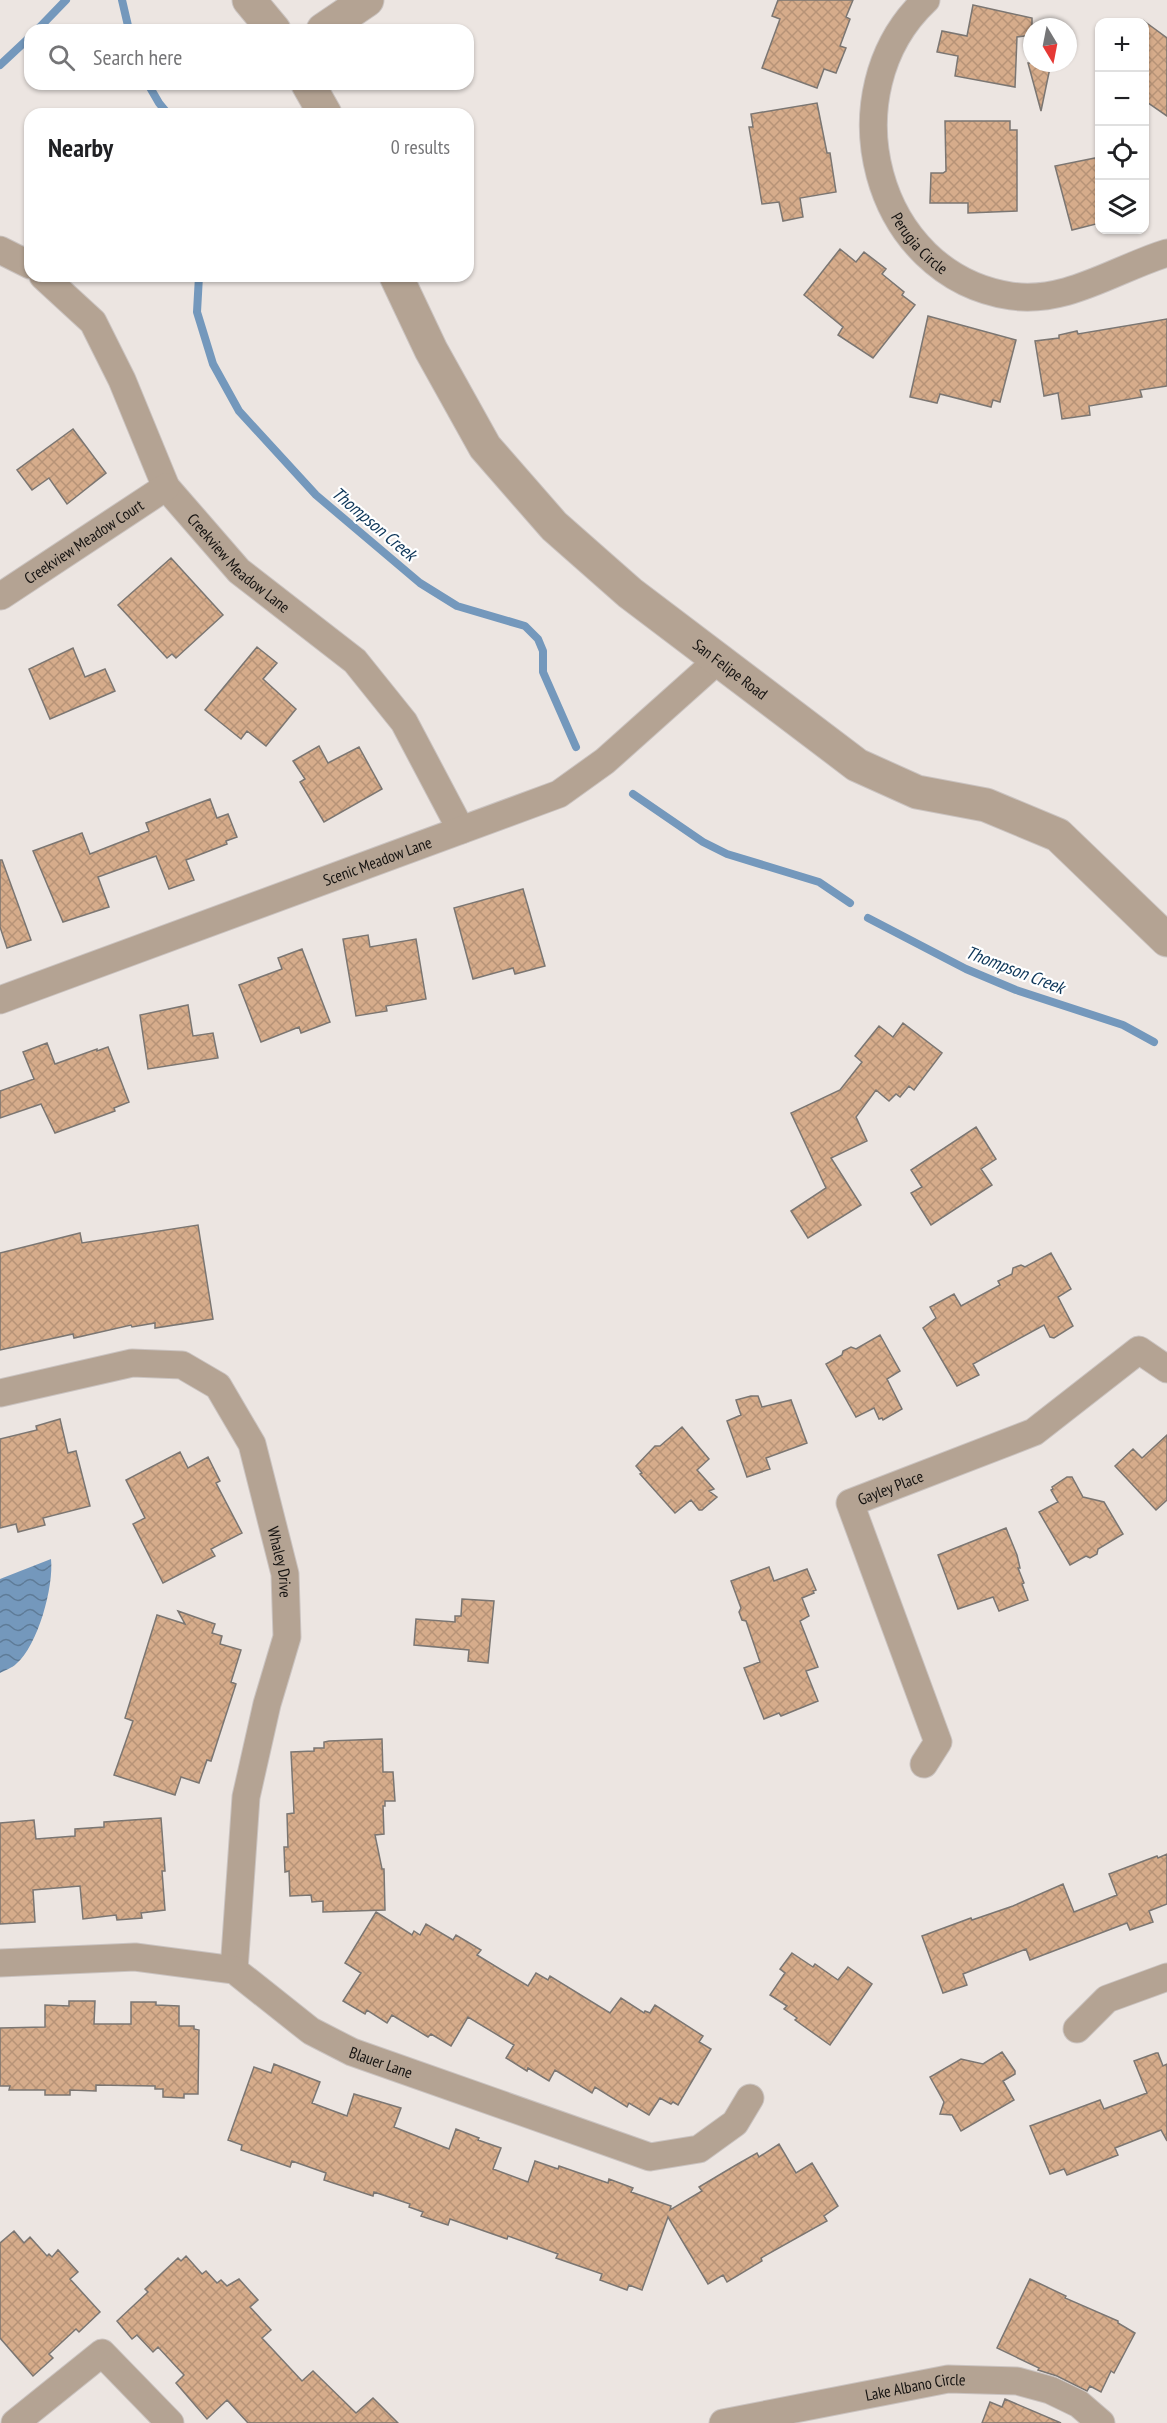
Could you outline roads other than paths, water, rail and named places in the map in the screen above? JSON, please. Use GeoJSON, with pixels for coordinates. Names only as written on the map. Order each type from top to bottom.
{"type":"FeatureCollection","features":[{"type":"Feature","properties":{"kind":"street"},"geometry":{"type":"LineString","coordinates":[[249,0],[269,24]]}},
{"type":"Feature","properties":{"kind":"street"},"geometry":{"type":"LineString","coordinates":[[332,24],[367,0]]}},
{"type":"Feature","properties":{"kind":"street","name":"Perugia Circle"},"geometry":{"type":"LineString","coordinates":[[926,0],[910,16],[889,53],[880,79],[874,114],[873,141],[878,173],[889,202],[906,232],[926,256],[952,275],[983,289],[1012,296],[1040,297],[1073,290],[1167,253]]}},
{"type":"Feature","properties":{"kind":"street"},"geometry":{"type":"LineString","coordinates":[[311,90],[322,108]]}},
{"type":"Feature","properties":{"kind":"street"},"geometry":{"type":"LineString","coordinates":[[0,250],[24,262]]}},
{"type":"Feature","properties":{"kind":"street","name":"Creekview Meadow Lane"},"geometry":{"type":"LineString","coordinates":[[50,282],[93,322],[122,380],[166,487],[238,571],[355,661],[404,722],[461,830]]}},
{"type":"Feature","properties":{"kind":"street","name":"San Felipe Road"},"geometry":{"type":"LineString","coordinates":[[399,282],[431,350],[485,447],[554,526],[630,592],[857,765],[917,792],[986,805],[1058,835],[1167,940]]}},
{"type":"Feature","properties":{"kind":"street","name":"Creekview Meadow Court"},"geometry":{"type":"LineString","coordinates":[[0,596],[166,487]]}},
{"type":"Feature","properties":{"kind":"street","name":"Scenic Meadow Lane"},"geometry":{"type":"LineString","coordinates":[[0,1000],[559,794],[605,760],[718,660]]}},
{"type":"Feature","properties":{"kind":"street","name":"Gayley Place"},"geometry":{"type":"LineString","coordinates":[[924,1764],[938,1742],[850,1503],[1034,1432],[1139,1350],[1167,1369]]}},
{"type":"Feature","properties":{"kind":"street","name":"Whaley Drive"},"geometry":{"type":"LineString","coordinates":[[0,1393],[132,1364],[182,1365],[218,1386],[252,1444],[285,1574],[287,1637],[267,1704],[246,1797],[234,1971]]}},
{"type":"Feature","properties":{"kind":"street","name":"Blauer Lane"},"geometry":{"type":"LineString","coordinates":[[0,1963],[135,1957],[234,1971],[311,2031],[352,2052],[650,2157],[699,2149],[735,2123],[750,2098]]}},
{"type":"Feature","properties":{"kind":"street"},"geometry":{"type":"LineString","coordinates":[[1077,2029],[1107,1999],[1167,1977]]}},
{"type":"Feature","properties":{"kind":"street"},"geometry":{"type":"LineString","coordinates":[[15,2423],[102,2352],[170,2423]]}},
{"type":"Feature","properties":{"kind":"street","name":"Lake Albano Circle"},"geometry":{"type":"LineString","coordinates":[[723,2423],[948,2379],[1017,2381],[1050,2390],[1079,2404],[1101,2423]]}},
{"type":"Feature","properties":{"kind":"water"},"geometry":{"type":"Polygon","coordinates":[[[51,1559],[50,1584],[38,1630],[24,1655],[14,1665],[0,1673],[0,1579],[51,1559]]]}},
{"type":"Feature","properties":{"kind":"waterway","name":"Thompson Creek"},"geometry":{"type":"LineString","coordinates":[[43,24],[66,0]]}},
{"type":"Feature","properties":{"kind":"waterway","name":"Thompson Creek"},"geometry":{"type":"LineString","coordinates":[[122,0],[128,24]]}},
{"type":"Feature","properties":{"kind":"waterway","name":"Thompson Creek"},"geometry":{"type":"LineString","coordinates":[[0,65],[24,43]]}},
{"type":"Feature","properties":{"kind":"waterway","name":"Thompson Creek"},"geometry":{"type":"LineString","coordinates":[[151,90],[163,108]]}},
{"type":"Feature","properties":{"kind":"waterway","name":"Thompson Creek"},"geometry":{"type":"LineString","coordinates":[[199,282],[197,312],[213,364],[239,411],[316,495],[420,583],[457,606],[525,626],[538,639],[543,651],[543,672],[576,747]]}},
{"type":"Feature","properties":{"kind":"waterway","name":"Thompson Creek"},"geometry":{"type":"LineString","coordinates":[[633,794],[703,842],[727,854],[819,882],[850,903]]}},
{"type":"Feature","properties":{"kind":"waterway","name":"Thompson Creek"},"geometry":{"type":"LineString","coordinates":[[868,918],[966,969],[1016,990],[1123,1025],[1154,1042]]}}]}
